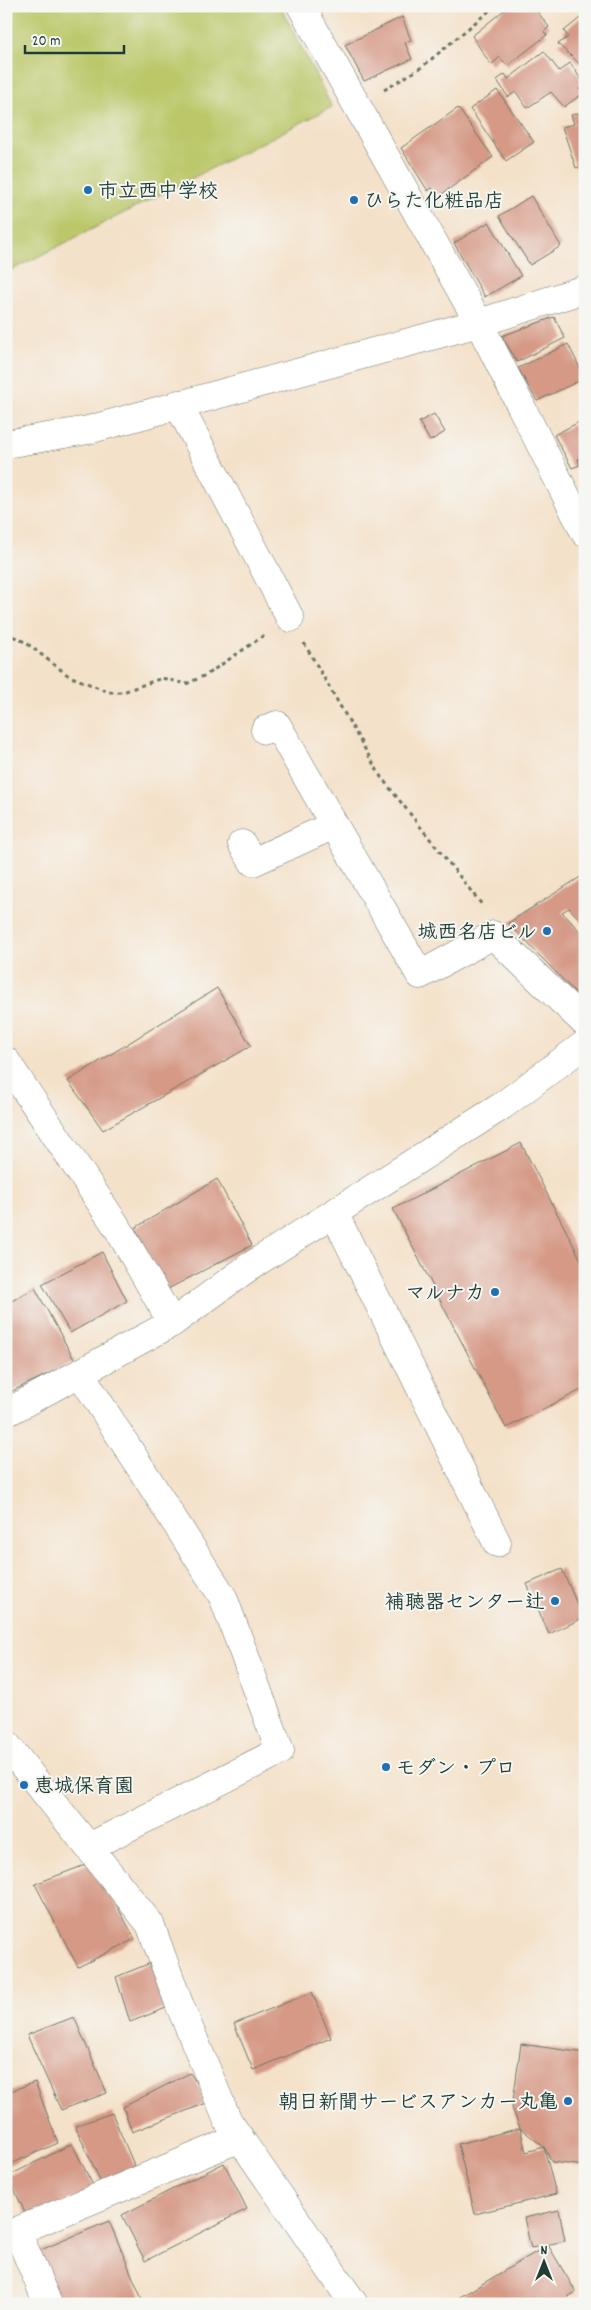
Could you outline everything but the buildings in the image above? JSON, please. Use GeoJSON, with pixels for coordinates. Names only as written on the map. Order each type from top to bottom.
{"type":"FeatureCollection","features":[{"type":"Feature","properties":{"kind":"street"},"geometry":{"type":"LineString","coordinates":[[302,6],[479,323],[585,533]]}},
{"type":"Feature","properties":{"kind":"street"},"geometry":{"type":"LineString","coordinates":[[6,444],[88,430],[479,323],[585,289]]}},
{"type":"Feature","properties":{"kind":"street"},"geometry":{"type":"LineString","coordinates":[[178,404],[290,618]]}},
{"type":"Feature","properties":{"kind":"street"},"geometry":{"type":"LineString","coordinates":[[265,730],[277,725],[420,975],[493,935],[585,1024]]}},
{"type":"Feature","properties":{"kind":"street"},"geometry":{"type":"LineString","coordinates":[[242,844],[253,862],[334,825]]}},
{"type":"Feature","properties":{"kind":"street"},"geometry":{"type":"LineString","coordinates":[[6,1413],[172,1323],[249,1267],[502,1106],[585,1044]]}},
{"type":"Feature","properties":{"kind":"street"},"geometry":{"type":"LineString","coordinates":[[6,1061],[119,1230],[172,1323]]}},
{"type":"Feature","properties":{"kind":"street"},"geometry":{"type":"LineString","coordinates":[[334,1213],[497,1544]]}},
{"type":"Feature","properties":{"kind":"street"},"geometry":{"type":"LineString","coordinates":[[80,1373],[223,1597],[280,1751],[89,1847]]}},
{"type":"Feature","properties":{"kind":"street"},"geometry":{"type":"LineString","coordinates":[[6,1744],[150,1924],[184,2015],[228,2120],[354,2304]]}},
{"type":"Feature","properties":{"kind":"street"},"geometry":{"type":"LineString","coordinates":[[48,2304],[17,2231],[240,2138]]}},
{"type":"Feature","properties":{"kind":"path"},"geometry":{"type":"LineString","coordinates":[[357,106],[422,67],[495,6]]}},
{"type":"Feature","properties":{"kind":"green space","name":"市立西中学校"},"geometry":{"type":"Polygon","coordinates":[[[6,6],[280,6],[332,107],[6,273],[6,6]]]}},
{"type":"Feature","properties":{"kind":"place","name":"市立西中学校"},"geometry":{"type":"Point","coordinates":[88,190]}},
{"type":"Feature","properties":{"kind":"place","name":"ひらた化粧品店"},"geometry":{"type":"Point","coordinates":[354,200]}},
{"type":"Feature","properties":{"kind":"place","name":"城西名店ビル"},"geometry":{"type":"Point","coordinates":[547,931]}},
{"type":"Feature","properties":{"kind":"place","name":"マルナカ"},"geometry":{"type":"Point","coordinates":[495,1292]}},
{"type":"Feature","properties":{"kind":"place","name":"補聴器センター辻"},"geometry":{"type":"Point","coordinates":[555,1601]}},
{"type":"Feature","properties":{"kind":"place","name":"モダン・プロ"},"geometry":{"type":"Point","coordinates":[386,1767]}},
{"type":"Feature","properties":{"kind":"place","name":"恵城保育園"},"geometry":{"type":"Point","coordinates":[24,1785]}},
{"type":"Feature","properties":{"kind":"place","name":"朝日新聞サービスアンカー丸亀"},"geometry":{"type":"Point","coordinates":[568,2101]}}]}
